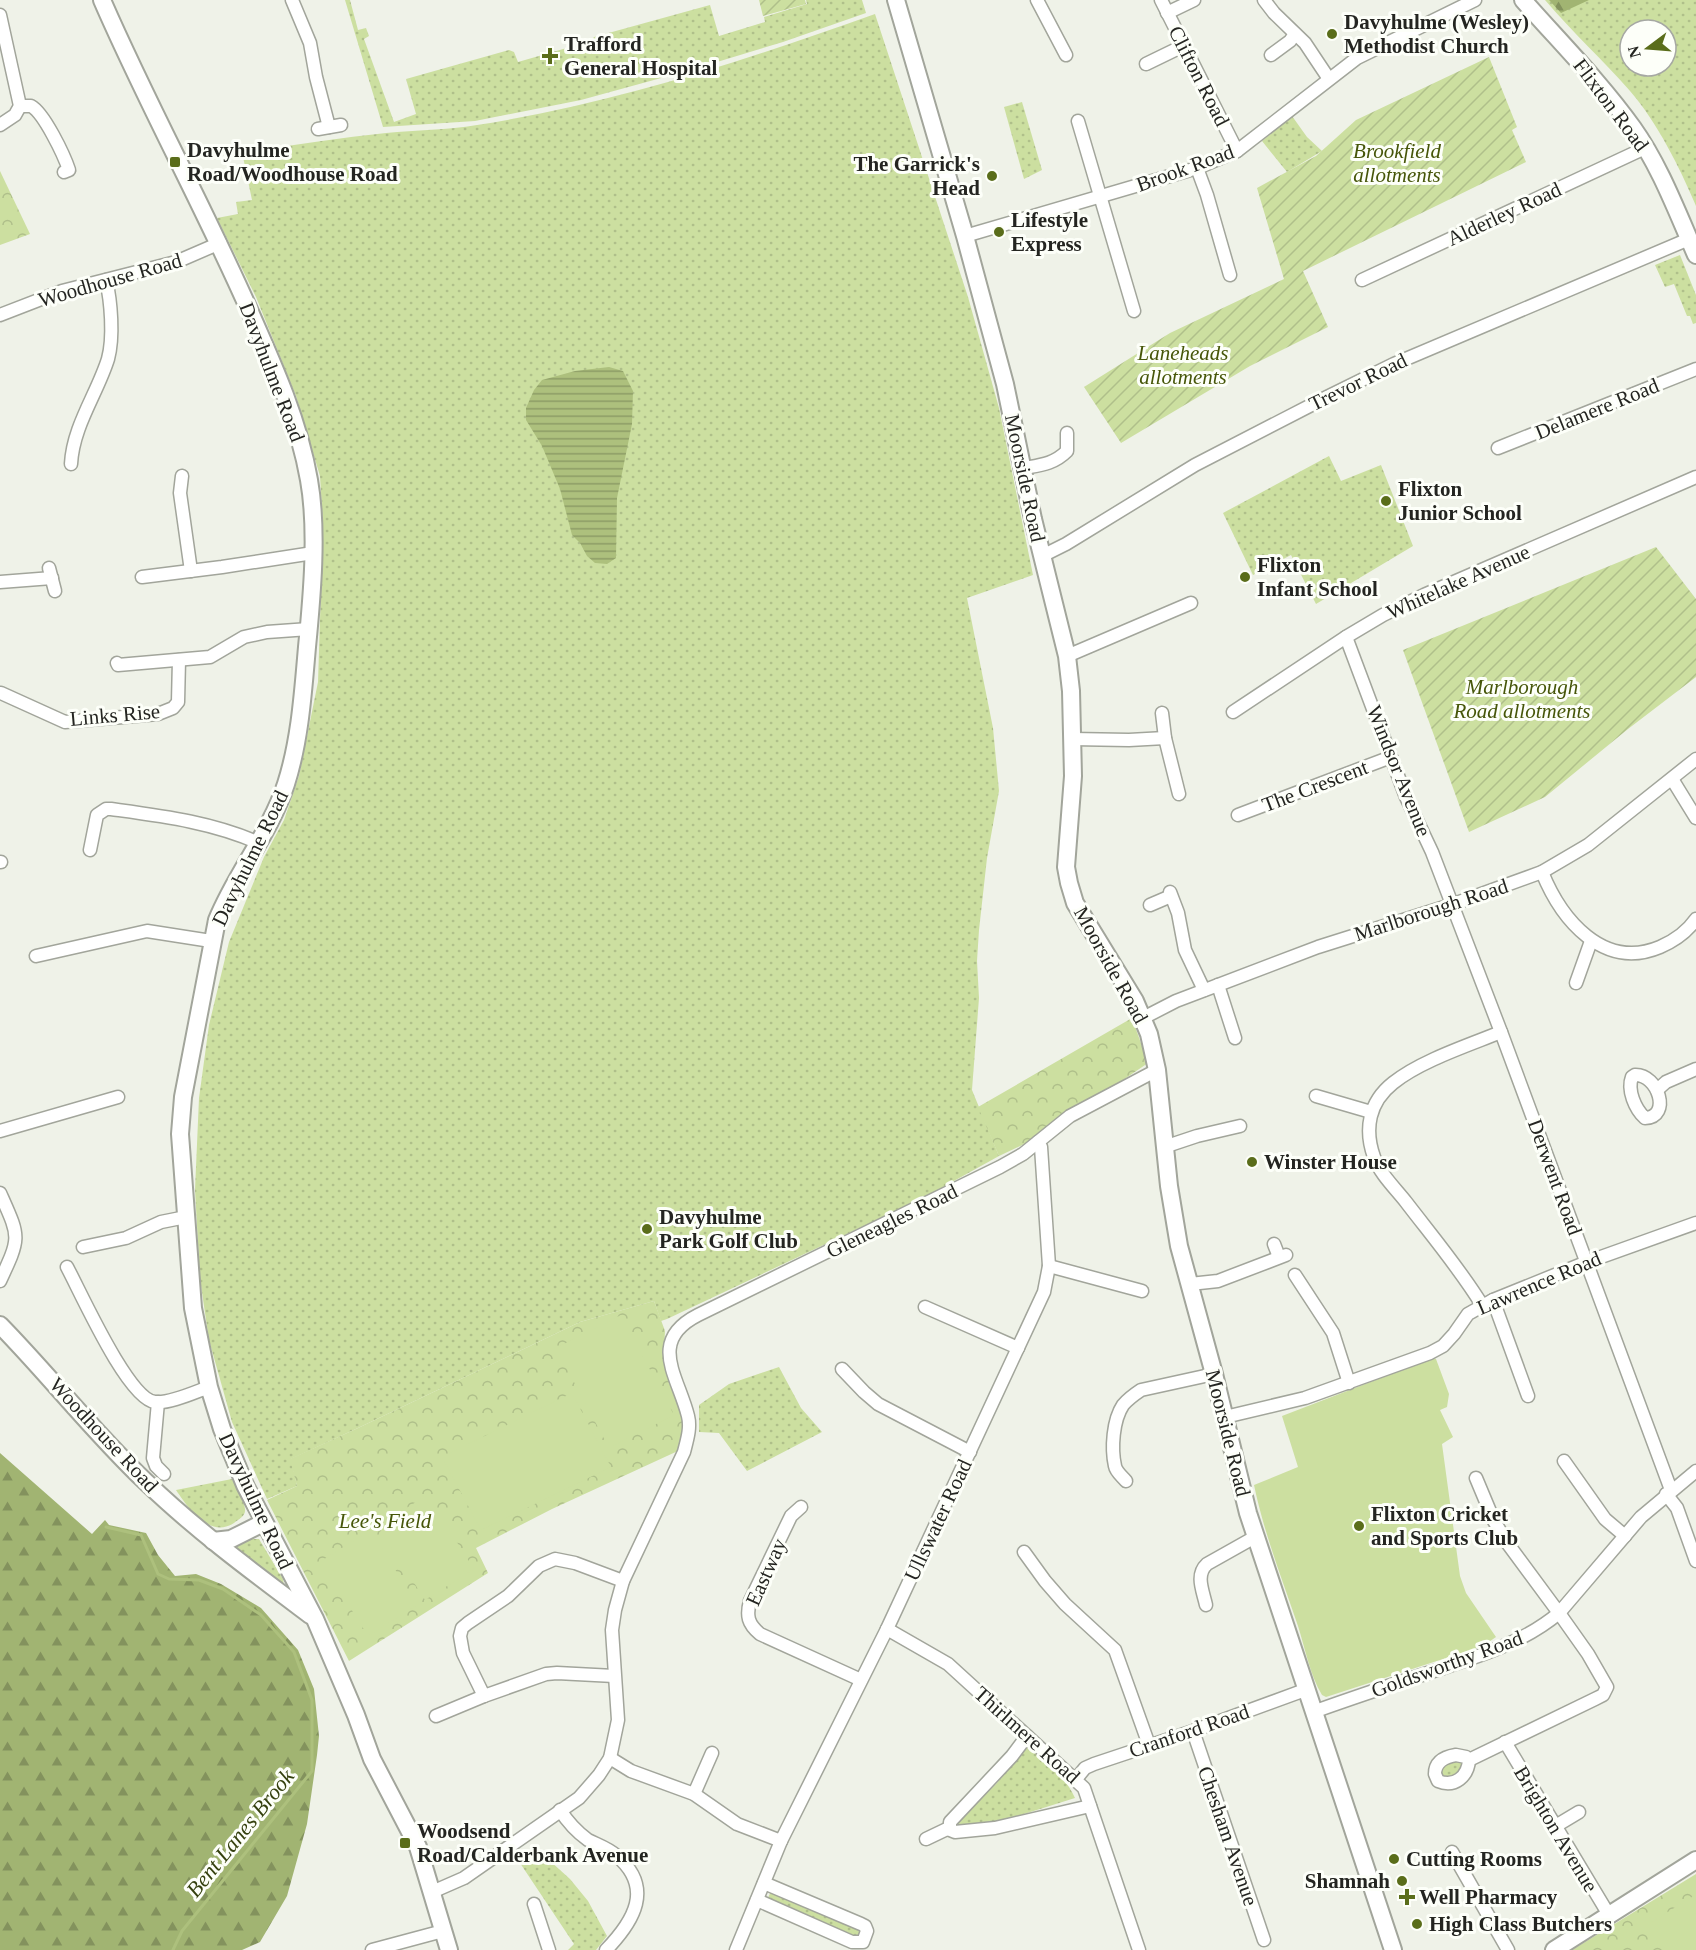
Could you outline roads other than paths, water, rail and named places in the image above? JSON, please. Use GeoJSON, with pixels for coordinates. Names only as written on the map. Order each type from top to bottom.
{"type":"FeatureCollection","features":[{"type":"Feature","properties":{"kind":"street","name":"Davyhulme Road"},"geometry":{"type":"LineString","coordinates":[[102,0],[220,243],[258,331],[299,436],[310,483],[313,553],[309,629],[302,703],[287,781],[259,843],[224,903],[217,920],[211,941],[181,1115],[180,1152],[193,1308],[209,1387],[232,1456],[263,1522],[315,1619],[372,1759],[418,1847],[448,1950]]}},
{"type":"Feature","properties":{"kind":"street"},"geometry":{"type":"LineString","coordinates":[[292,0],[310,44],[329,127]]}},
{"type":"Feature","properties":{"kind":"street"},"geometry":{"type":"LineString","coordinates":[[1037,0],[1066,55]]}},
{"type":"Feature","properties":{"kind":"street","name":"Clifton Road"},"geometry":{"type":"LineString","coordinates":[[1161,0],[1237,151]]}},
{"type":"Feature","properties":{"kind":"street"},"geometry":{"type":"LineString","coordinates":[[1167,13],[1194,0]]}},
{"type":"Feature","properties":{"kind":"street"},"geometry":{"type":"LineString","coordinates":[[1264,0],[1314,55],[1329,79]]}},
{"type":"Feature","properties":{"kind":"street","name":"Brook Road"},"geometry":{"type":"LineString","coordinates":[[965,236],[1197,168],[1237,151],[1356,58],[1475,0]]}},
{"type":"Feature","properties":{"kind":"street","name":"Flixton Road"},"geometry":{"type":"LineString","coordinates":[[1522,0],[1601,87],[1634,129],[1670,193],[1696,255]]}},
{"type":"Feature","properties":{"kind":"street","name":"Moorside Road"},"geometry":{"type":"LineString","coordinates":[[899,1],[1005,384],[1042,556],[1067,656],[1071,691],[1073,777],[1066,867],[1069,883],[1075,903],[1143,1017],[1149,1034],[1157,1070],[1173,1215],[1255,1537],[1393,1950]]}},
{"type":"Feature","properties":{"kind":"street"},"geometry":{"type":"LineString","coordinates":[[0,15],[20,106],[15,115],[0,125]]}},
{"type":"Feature","properties":{"kind":"street"},"geometry":{"type":"LineString","coordinates":[[1271,55],[1290,41],[1295,34]]}},
{"type":"Feature","properties":{"kind":"street"},"geometry":{"type":"LineString","coordinates":[[1146,64],[1183,46]]}},
{"type":"Feature","properties":{"kind":"street"},"geometry":{"type":"LineString","coordinates":[[20,106],[31,106],[38,112],[63,154],[69,170],[64,172]]}},
{"type":"Feature","properties":{"kind":"street"},"geometry":{"type":"LineString","coordinates":[[1078,121],[1134,311]]}},
{"type":"Feature","properties":{"kind":"street","name":"Alderley Road"},"geometry":{"type":"LineString","coordinates":[[1362,280],[1645,148]]}},
{"type":"Feature","properties":{"kind":"street"},"geometry":{"type":"LineString","coordinates":[[1197,168],[1230,275]]}},
{"type":"Feature","properties":{"kind":"street","name":"Trevor Road"},"geometry":{"type":"LineString","coordinates":[[1042,556],[1066,544],[1195,465],[1394,364],[1689,239]]}},
{"type":"Feature","properties":{"kind":"street","name":"Woodhouse Road"},"geometry":{"type":"LineString","coordinates":[[0,315],[62,291],[176,262],[220,243]]}},
{"type":"Feature","properties":{"kind":"street"},"geometry":{"type":"LineString","coordinates":[[71,464],[75,439],[109,350],[109,298],[106,280]]}},
{"type":"Feature","properties":{"kind":"street","name":"Delamere Road"},"geometry":{"type":"LineString","coordinates":[[1498,448],[1696,369]]}},
{"type":"Feature","properties":{"kind":"street"},"geometry":{"type":"LineString","coordinates":[[1024,468],[1051,463],[1061,457],[1067,451],[1067,433]]}},
{"type":"Feature","properties":{"kind":"street"},"geometry":{"type":"LineString","coordinates":[[182,476],[180,493],[191,571]]}},
{"type":"Feature","properties":{"kind":"street","name":"Whitelake Avenue"},"geometry":{"type":"LineString","coordinates":[[1233,712],[1383,615],[1696,477]]}},
{"type":"Feature","properties":{"kind":"street"},"geometry":{"type":"LineString","coordinates":[[142,577],[313,553]]}},
{"type":"Feature","properties":{"kind":"street"},"geometry":{"type":"LineString","coordinates":[[0,582],[50,573],[55,591]]}},
{"type":"Feature","properties":{"kind":"street"},"geometry":{"type":"LineString","coordinates":[[1067,656],[1191,603]]}},
{"type":"Feature","properties":{"kind":"street"},"geometry":{"type":"LineString","coordinates":[[117,663],[118,665],[210,657],[244,637],[309,629]]}},
{"type":"Feature","properties":{"kind":"street","name":"Windsor Avenue"},"geometry":{"type":"LineString","coordinates":[[1346,637],[1406,797],[1432,852],[1501,1032]]}},
{"type":"Feature","properties":{"kind":"street","name":"Links Rise"},"geometry":{"type":"LineString","coordinates":[[10,693],[65,722],[166,712],[178,702],[179,660]]}},
{"type":"Feature","properties":{"kind":"street"},"geometry":{"type":"LineString","coordinates":[[1162,713],[1165,738],[1179,794]]}},
{"type":"Feature","properties":{"kind":"street"},"geometry":{"type":"LineString","coordinates":[[1072,739],[1165,738]]}},
{"type":"Feature","properties":{"kind":"street","name":"The Crescent"},"geometry":{"type":"LineString","coordinates":[[1238,815],[1391,757]]}},
{"type":"Feature","properties":{"kind":"street","name":"Marlborough Road"},"geometry":{"type":"LineString","coordinates":[[1143,1017],[1204,990],[1318,947],[1451,905],[1542,872],[1588,845],[1696,759]]}},
{"type":"Feature","properties":{"kind":"street"},"geometry":{"type":"LineString","coordinates":[[1672,779],[1696,818]]}},
{"type":"Feature","properties":{"kind":"street"},"geometry":{"type":"LineString","coordinates":[[90,850],[97,815],[106,809],[200,822],[240,834],[259,843]]}},
{"type":"Feature","properties":{"kind":"street"},"geometry":{"type":"LineString","coordinates":[[1542,872],[1565,915],[1591,940],[1612,950],[1640,952],[1667,944],[1680,936],[1696,919]]}},
{"type":"Feature","properties":{"kind":"street"},"geometry":{"type":"LineString","coordinates":[[1150,905],[1170,894],[1178,913],[1185,950],[1204,990]]}},
{"type":"Feature","properties":{"kind":"street"},"geometry":{"type":"LineString","coordinates":[[36,956],[147,931],[211,941]]}},
{"type":"Feature","properties":{"kind":"street"},"geometry":{"type":"LineString","coordinates":[[1576,983],[1591,940]]}},
{"type":"Feature","properties":{"kind":"street"},"geometry":{"type":"LineString","coordinates":[[1218,985],[1235,1038]]}},
{"type":"Feature","properties":{"kind":"street"},"geometry":{"type":"LineString","coordinates":[[1501,1032],[1405,1075],[1383,1093],[1371,1112],[1370,1135],[1375,1160],[1487,1303],[1528,1396]]}},
{"type":"Feature","properties":{"kind":"street","name":"Derwent Road"},"geometry":{"type":"LineString","coordinates":[[1501,1032],[1696,1561]]}},
{"type":"Feature","properties":{"kind":"street"},"geometry":{"type":"LineString","coordinates":[[1656,1090],[1666,1082],[1696,1069]]}},
{"type":"Feature","properties":{"kind":"street","name":"Gleneagles Road"},"geometry":{"type":"LineString","coordinates":[[432,1892],[464,1878],[579,1798],[589,1788],[609,1758],[618,1720],[612,1630],[622,1581],[680,1463],[689,1433],[688,1417],[669,1360],[669,1347],[680,1327],[692,1318],[992,1171],[1023,1154],[1070,1116],[1157,1070]]}},
{"type":"Feature","properties":{"kind":"street"},"geometry":{"type":"LineString","coordinates":[[1316,1096],[1371,1112]]}},
{"type":"Feature","properties":{"kind":"street"},"geometry":{"type":"LineString","coordinates":[[0,1131],[118,1098]]}},
{"type":"Feature","properties":{"kind":"street"},"geometry":{"type":"LineString","coordinates":[[1164,1147],[1197,1136],[1240,1126]]}},
{"type":"Feature","properties":{"kind":"street","name":"Ullswater Road"},"geometry":{"type":"LineString","coordinates":[[736,1950],[781,1841],[887,1629],[1044,1292],[1049,1266],[1041,1147],[1038,1142]]}},
{"type":"Feature","properties":{"kind":"street"},"geometry":{"type":"LineString","coordinates":[[0,1193],[17,1233],[13,1253],[0,1281]]}},
{"type":"Feature","properties":{"kind":"street"},"geometry":{"type":"LineString","coordinates":[[83,1247],[126,1238],[161,1222],[186,1217]]}},
{"type":"Feature","properties":{"kind":"street","name":"Lawrence Road"},"geometry":{"type":"LineString","coordinates":[[1225,1417],[1295,1400],[1349,1383],[1443,1346],[1468,1314],[1487,1303],[1587,1262],[1696,1223]]}},
{"type":"Feature","properties":{"kind":"street"},"geometry":{"type":"LineString","coordinates":[[1190,1284],[1218,1281],[1283,1256],[1274,1244]]}},
{"type":"Feature","properties":{"kind":"street"},"geometry":{"type":"LineString","coordinates":[[1049,1266],[1142,1291]]}},
{"type":"Feature","properties":{"kind":"street"},"geometry":{"type":"LineString","coordinates":[[67,1267],[132,1385],[146,1399],[158,1402],[209,1387]]}},
{"type":"Feature","properties":{"kind":"street"},"geometry":{"type":"LineString","coordinates":[[1295,1275],[1333,1333],[1349,1383]]}},
{"type":"Feature","properties":{"kind":"street"},"geometry":{"type":"LineString","coordinates":[[925,1307],[1017,1348]]}},
{"type":"Feature","properties":{"kind":"street","name":"Woodhouse Road"},"geometry":{"type":"LineString","coordinates":[[0,1325],[148,1484],[213,1540],[315,1619]]}},
{"type":"Feature","properties":{"kind":"street"},"geometry":{"type":"LineString","coordinates":[[842,1369],[878,1404],[970,1452]]}},
{"type":"Feature","properties":{"kind":"street"},"geometry":{"type":"LineString","coordinates":[[1126,1481],[1115,1466],[1113,1442],[1116,1419],[1131,1396],[1141,1390],[1214,1374]]}},
{"type":"Feature","properties":{"kind":"street"},"geometry":{"type":"LineString","coordinates":[[158,1402],[153,1458],[156,1466],[164,1474]]}},
{"type":"Feature","properties":{"kind":"street"},"geometry":{"type":"LineString","coordinates":[[1564,1461],[1605,1519],[1625,1536]]}},
{"type":"Feature","properties":{"kind":"street","name":"Goldsworthy Road"},"geometry":{"type":"LineString","coordinates":[[1313,1712],[1488,1654],[1544,1625],[1559,1613],[1641,1517],[1696,1471]]}},
{"type":"Feature","properties":{"kind":"street"},"geometry":{"type":"LineString","coordinates":[[1469,1760],[1604,1695],[1607,1687],[1588,1654],[1494,1521],[1476,1478]]}},
{"type":"Feature","properties":{"kind":"street","name":"Eastway"},"geometry":{"type":"LineString","coordinates":[[801,1507],[791,1516],[750,1601],[749,1622],[760,1634],[861,1680]]}},
{"type":"Feature","properties":{"kind":"street"},"geometry":{"type":"LineString","coordinates":[[213,1540],[231,1539],[263,1522]]}},
{"type":"Feature","properties":{"kind":"street"},"geometry":{"type":"LineString","coordinates":[[1206,1605],[1200,1577],[1202,1569],[1255,1537]]}},
{"type":"Feature","properties":{"kind":"street"},"geometry":{"type":"LineString","coordinates":[[1024,1552],[1065,1604],[1115,1650],[1149,1745]]}},
{"type":"Feature","properties":{"kind":"street"},"geometry":{"type":"LineString","coordinates":[[484,1696],[460,1644],[462,1628],[508,1596],[539,1566],[555,1559],[575,1563],[622,1581]]}},
{"type":"Feature","properties":{"kind":"street","name":"Thirlmere Road"},"geometry":{"type":"LineString","coordinates":[[887,1629],[948,1664],[1084,1788],[1139,1950]]}},
{"type":"Feature","properties":{"kind":"street"},"geometry":{"type":"LineString","coordinates":[[436,1716],[546,1674],[557,1672],[614,1676]]}},
{"type":"Feature","properties":{"kind":"street","name":"Cranford Road"},"geometry":{"type":"LineString","coordinates":[[1076,1779],[1085,1768],[1094,1764],[1305,1690]]}},
{"type":"Feature","properties":{"kind":"street","name":"Chesham Avenue"},"geometry":{"type":"LineString","coordinates":[[1193,1731],[1264,1940]]}},
{"type":"Feature","properties":{"kind":"street"},"geometry":{"type":"LineString","coordinates":[[949,1828],[950,1822],[1012,1756],[1027,1736]]}},
{"type":"Feature","properties":{"kind":"street","name":"Brighton Avenue"},"geometry":{"type":"LineString","coordinates":[[1505,1742],[1609,1915]]}},
{"type":"Feature","properties":{"kind":"street"},"geometry":{"type":"LineString","coordinates":[[694,1794],[712,1754]]}},
{"type":"Feature","properties":{"kind":"street"},"geometry":{"type":"LineString","coordinates":[[609,1758],[631,1770],[694,1794],[737,1824],[781,1841]]}},
{"type":"Feature","properties":{"kind":"street"},"geometry":{"type":"LineString","coordinates":[[949,1828],[955,1832],[995,1828],[1090,1806]]}},
{"type":"Feature","properties":{"kind":"street"},"geometry":{"type":"LineString","coordinates":[[560,1810],[566,1820],[583,1835],[616,1855],[638,1887],[636,1906],[626,1925],[606,1950]]}},
{"type":"Feature","properties":{"kind":"street"},"geometry":{"type":"LineString","coordinates":[[1554,1827],[1579,1812]]}},
{"type":"Feature","properties":{"kind":"street"},"geometry":{"type":"LineString","coordinates":[[926,1839],[949,1828]]}},
{"type":"Feature","properties":{"kind":"street"},"geometry":{"type":"LineString","coordinates":[[1452,1852],[1508,1950]]}},
{"type":"Feature","properties":{"kind":"street"},"geometry":{"type":"LineString","coordinates":[[1554,1950],[1696,1860]]}},
{"type":"Feature","properties":{"kind":"street"},"geometry":{"type":"LineString","coordinates":[[757,1900],[852,1942],[863,1942],[866,1936],[866,1926],[764,1883]]}},
{"type":"Feature","properties":{"kind":"street"},"geometry":{"type":"LineString","coordinates":[[534,1904],[545,1923],[549,1950]]}},
{"type":"Feature","properties":{"kind":"street"},"geometry":{"type":"LineString","coordinates":[[372,1950],[443,1931]]}},
{"type":"Feature","properties":{"kind":"waterway","name":"Bent Lanes Brook"},"geometry":{"type":"LineString","coordinates":[[106,1527],[141,1535],[158,1574],[169,1579],[199,1580],[223,1589],[261,1615],[294,1652],[312,1700],[312,1771],[182,1931],[173,1950]]}},
{"type":"Feature","properties":{"kind":"place","name":"Davyhulme (Wesley) Methodist Church"},"geometry":{"type":"Point","coordinates":[1332,34]}},
{"type":"Feature","properties":{"kind":"place","name":"Trafford General Hospital"},"geometry":{"type":"Point","coordinates":[550,56]}},
{"type":"Feature","properties":{"kind":"place","name":"Davyhulme Road/Woodhouse Road"},"geometry":{"type":"Point","coordinates":[175,162]}},
{"type":"Feature","properties":{"kind":"place","name":"The Garrick's Head"},"geometry":{"type":"Point","coordinates":[992,176]}},
{"type":"Feature","properties":{"kind":"place","name":"Lifestyle Express"},"geometry":{"type":"Point","coordinates":[999,232]}},
{"type":"Feature","properties":{"kind":"place","name":"Flixton Junior School"},"geometry":{"type":"Point","coordinates":[1386,501]}},
{"type":"Feature","properties":{"kind":"place","name":"Flixton Infant School"},"geometry":{"type":"Point","coordinates":[1245,577]}},
{"type":"Feature","properties":{"kind":"place","name":"Winster House"},"geometry":{"type":"Point","coordinates":[1252,1162]}},
{"type":"Feature","properties":{"kind":"place","name":"Davyhulme Park Golf Club"},"geometry":{"type":"Point","coordinates":[647,1229]}},
{"type":"Feature","properties":{"kind":"place","name":"Flixton Cricket and Sports Club"},"geometry":{"type":"Point","coordinates":[1359,1526]}},
{"type":"Feature","properties":{"kind":"place","name":"Woodsend Road/Calderbank Avenue"},"geometry":{"type":"Point","coordinates":[405,1843]}},
{"type":"Feature","properties":{"kind":"place","name":"Cutting Rooms"},"geometry":{"type":"Point","coordinates":[1394,1859]}},
{"type":"Feature","properties":{"kind":"place","name":"Shamnah"},"geometry":{"type":"Point","coordinates":[1402,1881]}},
{"type":"Feature","properties":{"kind":"place","name":"Well Pharmacy"},"geometry":{"type":"Point","coordinates":[1407,1897]}},
{"type":"Feature","properties":{"kind":"place","name":"High Class Butchers"},"geometry":{"type":"Point","coordinates":[1417,1924]}},
{"type":"Feature","properties":{"kind":"park label","name":"Brookfield allotments"},"geometry":{"type":"Point","coordinates":[1397,163]}},
{"type":"Feature","properties":{"kind":"park label","name":"Laneheads allotments"},"geometry":{"type":"Point","coordinates":[1183,365]}},
{"type":"Feature","properties":{"kind":"park label","name":"Marlborough Road allotments"},"geometry":{"type":"Point","coordinates":[1522,699]}},
{"type":"Feature","properties":{"kind":"park label","name":"Lee's Field"},"geometry":{"type":"Point","coordinates":[385,1521]}}]}
